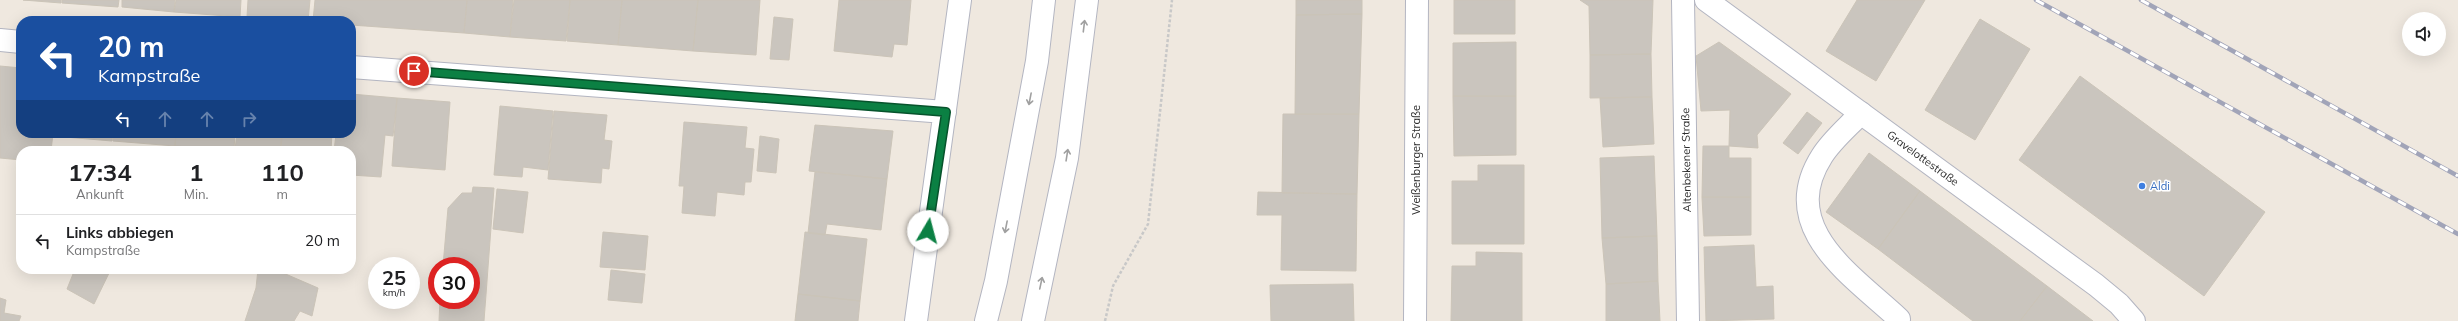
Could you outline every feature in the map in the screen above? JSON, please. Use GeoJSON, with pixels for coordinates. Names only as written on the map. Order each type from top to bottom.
{"type":"FeatureCollection","features":[{"type":"Feature","properties":{"kind":"street"},"geometry":{"type":"LineString","coordinates":[[916,321],[946,112],[960,0]]}},
{"type":"Feature","properties":{"kind":"street"},"geometry":{"type":"LineString","coordinates":[[986,321],[996,281],[1037,61],[1044,0]]}},
{"type":"Feature","properties":{"kind":"street"},"geometry":{"type":"LineString","coordinates":[[1033,321],[1067,158],[1087,0]]}},
{"type":"Feature","properties":{"kind":"street","name":"Weißenburger Straße"},"geometry":{"type":"LineString","coordinates":[[1415,321],[1417,0]]}},
{"type":"Feature","properties":{"kind":"street","name":"Altenbekener Straße"},"geometry":{"type":"LineString","coordinates":[[1683,0],[1688,321]]}},
{"type":"Feature","properties":{"kind":"street","name":"Gravelottestraße"},"geometry":{"type":"LineString","coordinates":[[1706,0],[2096,284],[2119,304],[2134,321]]}},
{"type":"Feature","properties":{"kind":"street"},"geometry":{"type":"LineString","coordinates":[[0,40],[16,42]]}},
{"type":"Feature","properties":{"kind":"street"},"geometry":{"type":"LineString","coordinates":[[356,67],[946,112]]}},
{"type":"Feature","properties":{"kind":"street"},"geometry":{"type":"LineString","coordinates":[[1861,113],[1822,155],[1810,184],[1808,212],[1816,236],[1833,258],[1899,319]]}},
{"type":"Feature","properties":{"kind":"path"},"geometry":{"type":"LineString","coordinates":[[1105,321],[1113,286],[1148,224],[1172,0]]}},
{"type":"Feature","properties":{"kind":"building"},"geometry":{"type":"Polygon","coordinates":[[[23,0],[61,0],[61,3],[23,0]]]}},
{"type":"Feature","properties":{"kind":"building"},"geometry":{"type":"Polygon","coordinates":[[[62,0],[119,0],[118,7],[62,3],[62,0]]]}},
{"type":"Feature","properties":{"kind":"building"},"geometry":{"type":"Polygon","coordinates":[[[122,0],[175,0],[174,12],[122,7],[122,0]]]}},
{"type":"Feature","properties":{"kind":"building"},"geometry":{"type":"Polygon","coordinates":[[[176,0],[241,0],[240,16],[174,12],[176,0]]]}},
{"type":"Feature","properties":{"kind":"building"},"geometry":{"type":"Polygon","coordinates":[[[248,0],[310,0],[308,16],[247,16],[248,0]]]}},
{"type":"Feature","properties":{"kind":"building"},"geometry":{"type":"Polygon","coordinates":[[[315,0],[467,0],[464,33],[356,25],[356,16],[313,16],[315,0]]]}},
{"type":"Feature","properties":{"kind":"building"},"geometry":{"type":"Polygon","coordinates":[[[467,0],[513,0],[510,37],[464,33],[467,0]]]}},
{"type":"Feature","properties":{"kind":"building"},"geometry":{"type":"Polygon","coordinates":[[[514,0],[570,0],[566,41],[510,37],[514,0]]]}},
{"type":"Feature","properties":{"kind":"building"},"geometry":{"type":"Polygon","coordinates":[[[570,0],[622,0],[618,45],[567,41],[570,0]]]}},
{"type":"Feature","properties":{"kind":"building"},"geometry":{"type":"Polygon","coordinates":[[[622,0],[698,0],[693,51],[618,45],[622,0]]]}},
{"type":"Feature","properties":{"kind":"building"},"geometry":{"type":"Polygon","coordinates":[[[698,0],[760,0],[756,55],[693,51],[698,0]]]}},
{"type":"Feature","properties":{"kind":"building"},"geometry":{"type":"Polygon","coordinates":[[[839,0],[911,0],[907,45],[894,44],[892,57],[834,51],[839,0]]]}},
{"type":"Feature","properties":{"kind":"building"},"geometry":{"type":"Polygon","coordinates":[[[1296,0],[1362,0],[1362,14],[1296,15],[1296,0]]]}},
{"type":"Feature","properties":{"kind":"building"},"geometry":{"type":"Polygon","coordinates":[[[1454,0],[1515,0],[1515,34],[1454,34],[1454,0]]]}},
{"type":"Feature","properties":{"kind":"building"},"geometry":{"type":"Polygon","coordinates":[[[1580,0],[1653,0],[1651,54],[1590,55],[1589,6],[1580,0]]]}},
{"type":"Feature","properties":{"kind":"building"},"geometry":{"type":"Polygon","coordinates":[[[1857,0],[1925,0],[1876,81],[1826,51],[1857,0]]]}},
{"type":"Feature","properties":{"kind":"building"},"geometry":{"type":"Polygon","coordinates":[[[1362,14],[1359,114],[1295,114],[1296,15],[1362,14]]]}},
{"type":"Feature","properties":{"kind":"building"},"geometry":{"type":"Polygon","coordinates":[[[774,17],[793,19],[789,60],[770,59],[774,17]]]}},
{"type":"Feature","properties":{"kind":"building"},"geometry":{"type":"Polygon","coordinates":[[[1980,19],[2030,49],[1975,140],[1925,110],[1980,19]]]}},
{"type":"Feature","properties":{"kind":"building"},"geometry":{"type":"Polygon","coordinates":[[[1516,42],[1516,96],[1453,96],[1453,43],[1516,42]]]}},
{"type":"Feature","properties":{"kind":"building"},"geometry":{"type":"Polygon","coordinates":[[[1719,42],[1791,94],[1757,135],[1758,148],[1729,146],[1730,110],[1701,111],[1696,56],[1719,42]]]}},
{"type":"Feature","properties":{"kind":"building"},"geometry":{"type":"Polygon","coordinates":[[[1651,54],[1652,97],[1590,98],[1590,55],[1651,54]]]}},
{"type":"Feature","properties":{"kind":"building"},"geometry":{"type":"Polygon","coordinates":[[[0,66],[16,68],[16,138],[52,138],[52,146],[16,146],[16,160],[0,158],[0,66]]]}},
{"type":"Feature","properties":{"kind":"building","name":"Aldi"},"geometry":{"type":"Polygon","coordinates":[[[2080,76],[2265,212],[2204,296],[2019,160],[2080,76]]]}},
{"type":"Feature","properties":{"kind":"building"},"geometry":{"type":"Polygon","coordinates":[[[356,94],[397,98],[393,136],[385,135],[381,177],[356,175],[356,146],[335,146],[336,138],[356,138],[356,94]]]}},
{"type":"Feature","properties":{"kind":"building"},"geometry":{"type":"Polygon","coordinates":[[[1453,96],[1516,96],[1516,155],[1454,156],[1453,96]]]}},
{"type":"Feature","properties":{"kind":"building"},"geometry":{"type":"Polygon","coordinates":[[[1652,97],[1654,144],[1603,147],[1600,98],[1652,97]]]}},
{"type":"Feature","properties":{"kind":"building"},"geometry":{"type":"Polygon","coordinates":[[[397,98],[450,102],[445,170],[392,166],[397,98]]]}},
{"type":"Feature","properties":{"kind":"building"},"geometry":{"type":"Polygon","coordinates":[[[500,106],[553,111],[548,170],[523,167],[522,177],[494,175],[500,106]]]}},
{"type":"Feature","properties":{"kind":"building"},"geometry":{"type":"Polygon","coordinates":[[[554,111],[607,115],[604,140],[612,141],[609,169],[602,168],[601,183],[548,179],[554,111]]]}},
{"type":"Feature","properties":{"kind":"building"},"geometry":{"type":"Polygon","coordinates":[[[1807,112],[1822,123],[1798,154],[1783,143],[1807,112]]]}},
{"type":"Feature","properties":{"kind":"building"},"geometry":{"type":"Polygon","coordinates":[[[1283,114],[1359,114],[1357,194],[1282,193],[1283,114]]]}},
{"type":"Feature","properties":{"kind":"building"},"geometry":{"type":"Polygon","coordinates":[[[684,122],[747,127],[745,148],[754,149],[751,182],[745,182],[744,195],[717,192],[715,216],[682,213],[684,186],[679,186],[684,122]]]}},
{"type":"Feature","properties":{"kind":"building"},"geometry":{"type":"Polygon","coordinates":[[[815,125],[893,131],[887,179],[809,171],[815,125]]]}},
{"type":"Feature","properties":{"kind":"building"},"geometry":{"type":"Polygon","coordinates":[[[760,136],[779,139],[776,173],[757,171],[760,136]]]}},
{"type":"Feature","properties":{"kind":"building"},"geometry":{"type":"Polygon","coordinates":[[[77,138],[112,138],[112,141],[77,138]]]}},
{"type":"Feature","properties":{"kind":"building"},"geometry":{"type":"Polygon","coordinates":[[[113,138],[176,138],[175,146],[113,141],[113,138]]]}},
{"type":"Feature","properties":{"kind":"building"},"geometry":{"type":"Polygon","coordinates":[[[176,138],[235,138],[234,146],[175,146],[176,138]]]}},
{"type":"Feature","properties":{"kind":"building"},"geometry":{"type":"Polygon","coordinates":[[[236,138],[281,138],[281,146],[235,146],[236,138]]]}},
{"type":"Feature","properties":{"kind":"building"},"geometry":{"type":"Polygon","coordinates":[[[282,138],[332,138],[331,146],[281,146],[282,138]]]}},
{"type":"Feature","properties":{"kind":"building"},"geometry":{"type":"Polygon","coordinates":[[[1703,146],[1729,146],[1729,158],[1751,158],[1751,197],[1702,197],[1703,146]]]}},
{"type":"Feature","properties":{"kind":"building"},"geometry":{"type":"Polygon","coordinates":[[[1869,153],[1920,191],[1878,249],[1826,212],[1869,153]]]}},
{"type":"Feature","properties":{"kind":"building"},"geometry":{"type":"Polygon","coordinates":[[[1654,156],[1657,236],[1602,238],[1600,158],[1654,156]]]}},
{"type":"Feature","properties":{"kind":"building"},"geometry":{"type":"Polygon","coordinates":[[[1478,165],[1524,165],[1524,244],[1452,244],[1452,181],[1478,181],[1478,165]]]}},
{"type":"Feature","properties":{"kind":"building"},"geometry":{"type":"Polygon","coordinates":[[[815,172],[887,179],[881,230],[827,224],[825,235],[808,233],[815,172]]]}},
{"type":"Feature","properties":{"kind":"building"},"geometry":{"type":"Polygon","coordinates":[[[473,187],[494,188],[484,321],[439,321],[440,309],[480,309],[480,257],[444,257],[448,208],[462,193],[472,193],[473,187]]]}},
{"type":"Feature","properties":{"kind":"building"},"geometry":{"type":"Polygon","coordinates":[[[497,189],[528,192],[523,233],[493,229],[497,189]]]}},
{"type":"Feature","properties":{"kind":"building"},"geometry":{"type":"Polygon","coordinates":[[[1920,191],[2047,286],[2020,321],[1973,321],[1878,249],[1920,191]]]}},
{"type":"Feature","properties":{"kind":"building"},"geometry":{"type":"Polygon","coordinates":[[[1258,192],[1357,194],[1356,271],[1281,270],[1282,215],[1257,215],[1258,192]]]}},
{"type":"Feature","properties":{"kind":"building"},"geometry":{"type":"Polygon","coordinates":[[[1702,197],[1751,197],[1751,235],[1704,236],[1702,197]]]}},
{"type":"Feature","properties":{"kind":"building"},"geometry":{"type":"Polygon","coordinates":[[[603,232],[648,236],[645,270],[600,267],[603,232]]]}},
{"type":"Feature","properties":{"kind":"building"},"geometry":{"type":"Polygon","coordinates":[[[805,232],[867,239],[860,301],[798,294],[805,232]]]}},
{"type":"Feature","properties":{"kind":"building"},"geometry":{"type":"Polygon","coordinates":[[[1657,236],[1658,281],[1606,284],[1602,238],[1657,236]]]}},
{"type":"Feature","properties":{"kind":"building"},"geometry":{"type":"Polygon","coordinates":[[[1754,245],[1756,287],[1773,286],[1774,319],[1706,321],[1704,247],[1754,245]]]}},
{"type":"Feature","properties":{"kind":"building"},"geometry":{"type":"Polygon","coordinates":[[[1476,252],[1522,253],[1522,321],[1451,321],[1452,266],[1476,266],[1476,252]]]}},
{"type":"Feature","properties":{"kind":"building"},"geometry":{"type":"Polygon","coordinates":[[[611,270],[645,274],[642,303],[608,300],[611,270]]]}},
{"type":"Feature","properties":{"kind":"building"},"geometry":{"type":"Polygon","coordinates":[[[73,274],[109,274],[94,304],[67,289],[73,274]]]}},
{"type":"Feature","properties":{"kind":"building"},"geometry":{"type":"Polygon","coordinates":[[[257,274],[286,274],[318,288],[312,316],[300,311],[294,321],[245,321],[256,288],[257,274]]]}},
{"type":"Feature","properties":{"kind":"building"},"geometry":{"type":"Polygon","coordinates":[[[1658,281],[1660,321],[1606,321],[1606,284],[1658,281]]]}},
{"type":"Feature","properties":{"kind":"building"},"geometry":{"type":"Polygon","coordinates":[[[1353,284],[1354,321],[1271,321],[1270,285],[1353,284]]]}},
{"type":"Feature","properties":{"kind":"building"},"geometry":{"type":"Polygon","coordinates":[[[2047,286],[2093,321],[2020,321],[2047,286]]]}},
{"type":"Feature","properties":{"kind":"building"},"geometry":{"type":"Polygon","coordinates":[[[798,294],[860,301],[858,321],[795,321],[798,294]]]}},
{"type":"Feature","properties":{"kind":"building"},"geometry":{"type":"Polygon","coordinates":[[[0,298],[6,300],[4,313],[21,316],[19,321],[0,321],[0,298]]]}},
{"type":"Feature","properties":{"kind":"railway"},"geometry":{"type":"LineString","coordinates":[[2036,0],[2458,234]]}},
{"type":"Feature","properties":{"kind":"railway"},"geometry":{"type":"LineString","coordinates":[[2141,0],[2458,176]]}},
{"type":"Feature","properties":{"kind":"place","name":"Aldi"},"geometry":{"type":"Point","coordinates":[2142,186]}},
{"type":"Feature","properties":{"kind":"route"},"geometry":{"type":"LineString","coordinates":[[414,71],[946,112],[928,231]]}}]}
